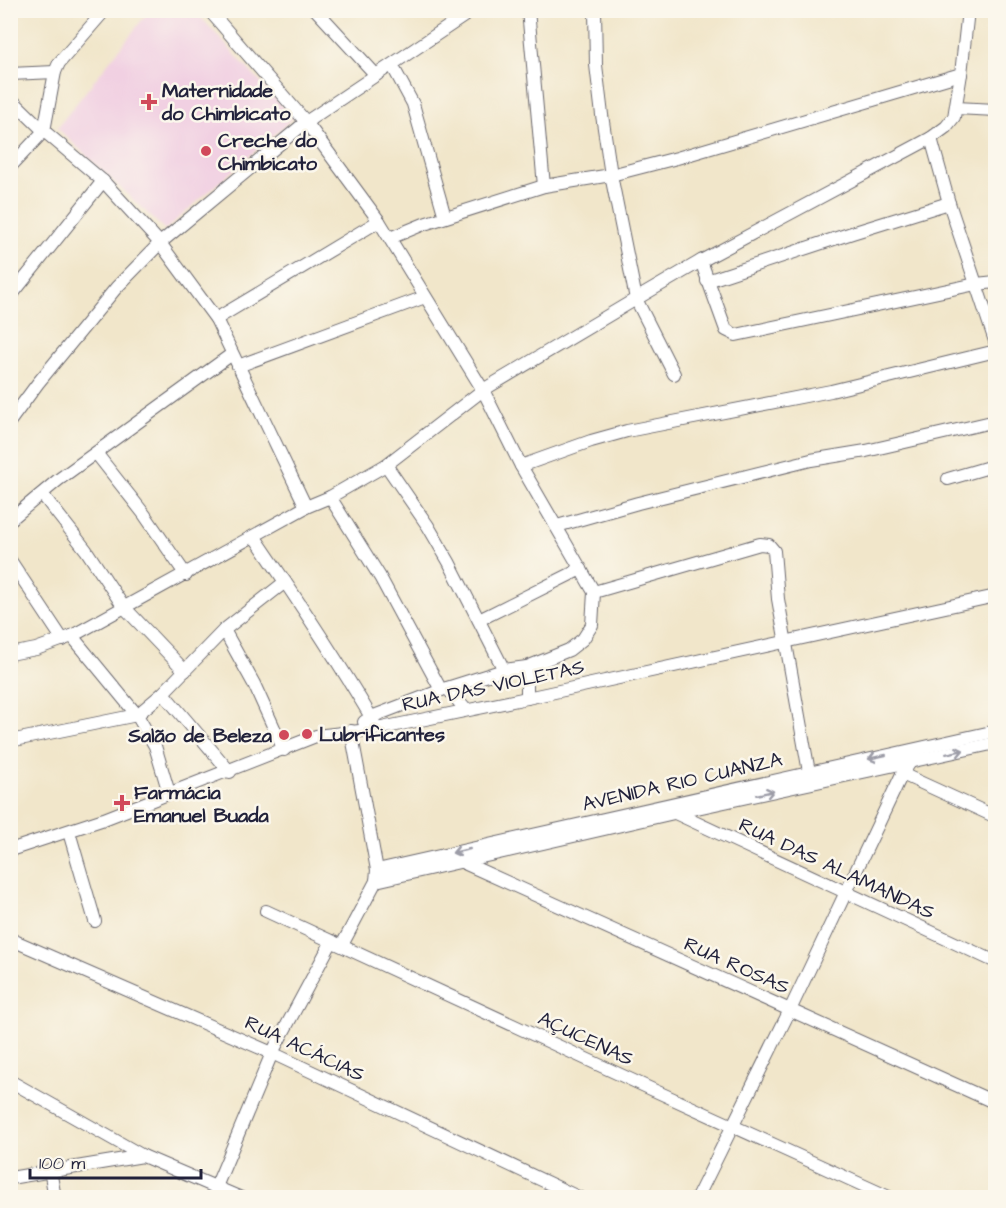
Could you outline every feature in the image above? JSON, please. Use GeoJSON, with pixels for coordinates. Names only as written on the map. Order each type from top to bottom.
{"type":"FeatureCollection","features":[{"type":"Feature","properties":{"kind":"street"},"geometry":{"type":"LineString","coordinates":[[10,168],[44,131],[55,72],[66,54],[105,10]]}},
{"type":"Feature","properties":{"kind":"street"},"geometry":{"type":"LineString","coordinates":[[10,850],[69,832],[230,772],[316,736],[351,731],[374,723],[444,689],[504,670],[527,667],[569,650],[583,639],[592,625],[594,592],[521,466],[483,390],[390,238],[306,122],[209,10]]}},
{"type":"Feature","properties":{"kind":"street"},"geometry":{"type":"LineString","coordinates":[[316,10],[376,75]]}},
{"type":"Feature","properties":{"kind":"street"},"geometry":{"type":"LineString","coordinates":[[10,421],[116,288],[160,243],[306,122],[392,65],[457,15],[473,10]]}},
{"type":"Feature","properties":{"kind":"street"},"geometry":{"type":"LineString","coordinates":[[528,10],[544,186]]}},
{"type":"Feature","properties":{"kind":"street"},"geometry":{"type":"LineString","coordinates":[[595,10],[596,65],[611,175],[636,299],[674,374]]}},
{"type":"Feature","properties":{"kind":"street"},"geometry":{"type":"LineString","coordinates":[[10,654],[36,649],[68,638],[306,507],[330,497],[386,465],[483,390],[700,261],[931,138],[946,127],[954,117],[968,10]]}},
{"type":"Feature","properties":{"kind":"street"},"geometry":{"type":"LineString","coordinates":[[392,65],[413,104],[445,218]]}},
{"type":"Feature","properties":{"kind":"street"},"geometry":{"type":"LineString","coordinates":[[10,74],[55,72]]}},
{"type":"Feature","properties":{"kind":"street"},"geometry":{"type":"LineString","coordinates":[[390,238],[544,186],[611,175],[677,158],[961,74]]}},
{"type":"Feature","properties":{"kind":"street"},"geometry":{"type":"LineString","coordinates":[[10,98],[44,131],[103,181],[160,243],[216,319],[306,507]]}},
{"type":"Feature","properties":{"kind":"street"},"geometry":{"type":"LineString","coordinates":[[956,108],[996,110]]}},
{"type":"Feature","properties":{"kind":"street"},"geometry":{"type":"LineString","coordinates":[[931,138],[949,203],[996,344]]}},
{"type":"Feature","properties":{"kind":"street"},"geometry":{"type":"LineString","coordinates":[[10,297],[103,181]]}},
{"type":"Feature","properties":{"kind":"street"},"geometry":{"type":"LineString","coordinates":[[707,280],[949,203]]}},
{"type":"Feature","properties":{"kind":"street"},"geometry":{"type":"LineString","coordinates":[[216,319],[379,221]]}},
{"type":"Feature","properties":{"kind":"street"},"geometry":{"type":"LineString","coordinates":[[700,261],[726,330],[736,335],[976,284],[996,282]]}},
{"type":"Feature","properties":{"kind":"street"},"geometry":{"type":"LineString","coordinates":[[238,366],[425,297]]}},
{"type":"Feature","properties":{"kind":"street"},"geometry":{"type":"LineString","coordinates":[[521,466],[627,431],[831,391],[996,351]]}},
{"type":"Feature","properties":{"kind":"street"},"geometry":{"type":"LineString","coordinates":[[10,520],[96,453],[232,354]]}},
{"type":"Feature","properties":{"kind":"street"},"geometry":{"type":"LineString","coordinates":[[557,526],[638,503],[811,460],[866,451],[996,421]]}},
{"type":"Feature","properties":{"kind":"street"},"geometry":{"type":"LineString","coordinates":[[96,453],[144,514],[186,574]]}},
{"type":"Feature","properties":{"kind":"street"},"geometry":{"type":"LineString","coordinates":[[386,465],[428,526],[504,670]]}},
{"type":"Feature","properties":{"kind":"street"},"geometry":{"type":"LineString","coordinates":[[948,479],[996,465]]}},
{"type":"Feature","properties":{"kind":"street"},"geometry":{"type":"LineString","coordinates":[[42,494],[86,550],[123,606],[184,671]]}},
{"type":"Feature","properties":{"kind":"street"},"geometry":{"type":"LineString","coordinates":[[330,497],[380,577],[444,689],[466,710]]}},
{"type":"Feature","properties":{"kind":"street"},"geometry":{"type":"LineString","coordinates":[[255,536],[323,636],[374,723]]}},
{"type":"Feature","properties":{"kind":"street"},"geometry":{"type":"LineString","coordinates":[[594,592],[760,544],[769,545],[774,551],[778,599],[809,772]]}},
{"type":"Feature","properties":{"kind":"street"},"geometry":{"type":"LineString","coordinates":[[10,560],[68,638],[137,715],[154,746],[169,793]]}},
{"type":"Feature","properties":{"kind":"street"},"geometry":{"type":"LineString","coordinates":[[479,620],[581,568]]}},
{"type":"Feature","properties":{"kind":"street"},"geometry":{"type":"LineString","coordinates":[[10,741],[137,715],[163,693],[224,630],[285,582]]}},
{"type":"Feature","properties":{"kind":"street","name":"RUA DAS VIOLETAS"},"geometry":{"type":"LineString","coordinates":[[374,723],[466,710],[528,698],[996,596]]}},
{"type":"Feature","properties":{"kind":"street"},"geometry":{"type":"LineString","coordinates":[[224,630],[254,684],[284,750]]}},
{"type":"Feature","properties":{"kind":"street"},"geometry":{"type":"LineString","coordinates":[[527,667],[528,698]]}},
{"type":"Feature","properties":{"kind":"street"},"geometry":{"type":"LineString","coordinates":[[163,693],[230,772]]}},
{"type":"Feature","properties":{"kind":"street"},"geometry":{"type":"LineString","coordinates":[[216,1192],[272,1053],[378,877],[351,731]]}},
{"type":"Feature","properties":{"kind":"street","name":"AVENIDA RIO CUANZA"},"geometry":{"type":"LineString","coordinates":[[378,877],[669,809],[809,772],[996,731]]}},
{"type":"Feature","properties":{"kind":"street"},"geometry":{"type":"LineString","coordinates":[[378,877],[462,862],[669,809],[996,743]]}},
{"type":"Feature","properties":{"kind":"street"},"geometry":{"type":"LineString","coordinates":[[697,1197],[790,1010],[902,774],[920,748]]}},
{"type":"Feature","properties":{"kind":"street"},"geometry":{"type":"LineString","coordinates":[[902,774],[996,817]]}},
{"type":"Feature","properties":{"kind":"street","name":"RUA DAS ALAMANDAS"},"geometry":{"type":"LineString","coordinates":[[669,809],[996,962]]}},
{"type":"Feature","properties":{"kind":"street"},"geometry":{"type":"LineString","coordinates":[[69,832],[95,921]]}},
{"type":"Feature","properties":{"kind":"street","name":"RUA ROSAS"},"geometry":{"type":"LineString","coordinates":[[462,862],[996,1103]]}},
{"type":"Feature","properties":{"kind":"street","name":"AÇUCENAS"},"geometry":{"type":"LineString","coordinates":[[266,911],[891,1197]]}},
{"type":"Feature","properties":{"kind":"street","name":"RUA ACÁCIAS"},"geometry":{"type":"LineString","coordinates":[[10,939],[272,1053],[580,1197]]}},
{"type":"Feature","properties":{"kind":"street"},"geometry":{"type":"LineString","coordinates":[[10,1081],[143,1156],[216,1192],[241,1197]]}},
{"type":"Feature","properties":{"kind":"street"},"geometry":{"type":"LineString","coordinates":[[10,1178],[143,1156]]}},
{"type":"Feature","properties":{"kind":"street"},"geometry":{"type":"LineString","coordinates":[[50,1170],[55,1197]]}},
{"type":"Feature","properties":{"kind":"shaded area","name":"Maternidade do Chimbicato"},"geometry":{"type":"Polygon","coordinates":[[[150,10],[195,11],[293,118],[165,230],[57,128],[150,10]]]}},
{"type":"Feature","properties":{"kind":"place","name":"Maternidade do Chimbicato"},"geometry":{"type":"Point","coordinates":[149,102]}},
{"type":"Feature","properties":{"kind":"place","name":"Creche do Chimbicato"},"geometry":{"type":"Point","coordinates":[206,151]}},
{"type":"Feature","properties":{"kind":"place","name":"Lubrificantes"},"geometry":{"type":"Point","coordinates":[307,734]}},
{"type":"Feature","properties":{"kind":"place","name":"Salão de Beleza"},"geometry":{"type":"Point","coordinates":[284,735]}},
{"type":"Feature","properties":{"kind":"place","name":"Farmácia Emanuel Buada"},"geometry":{"type":"Point","coordinates":[122,803]}}]}
